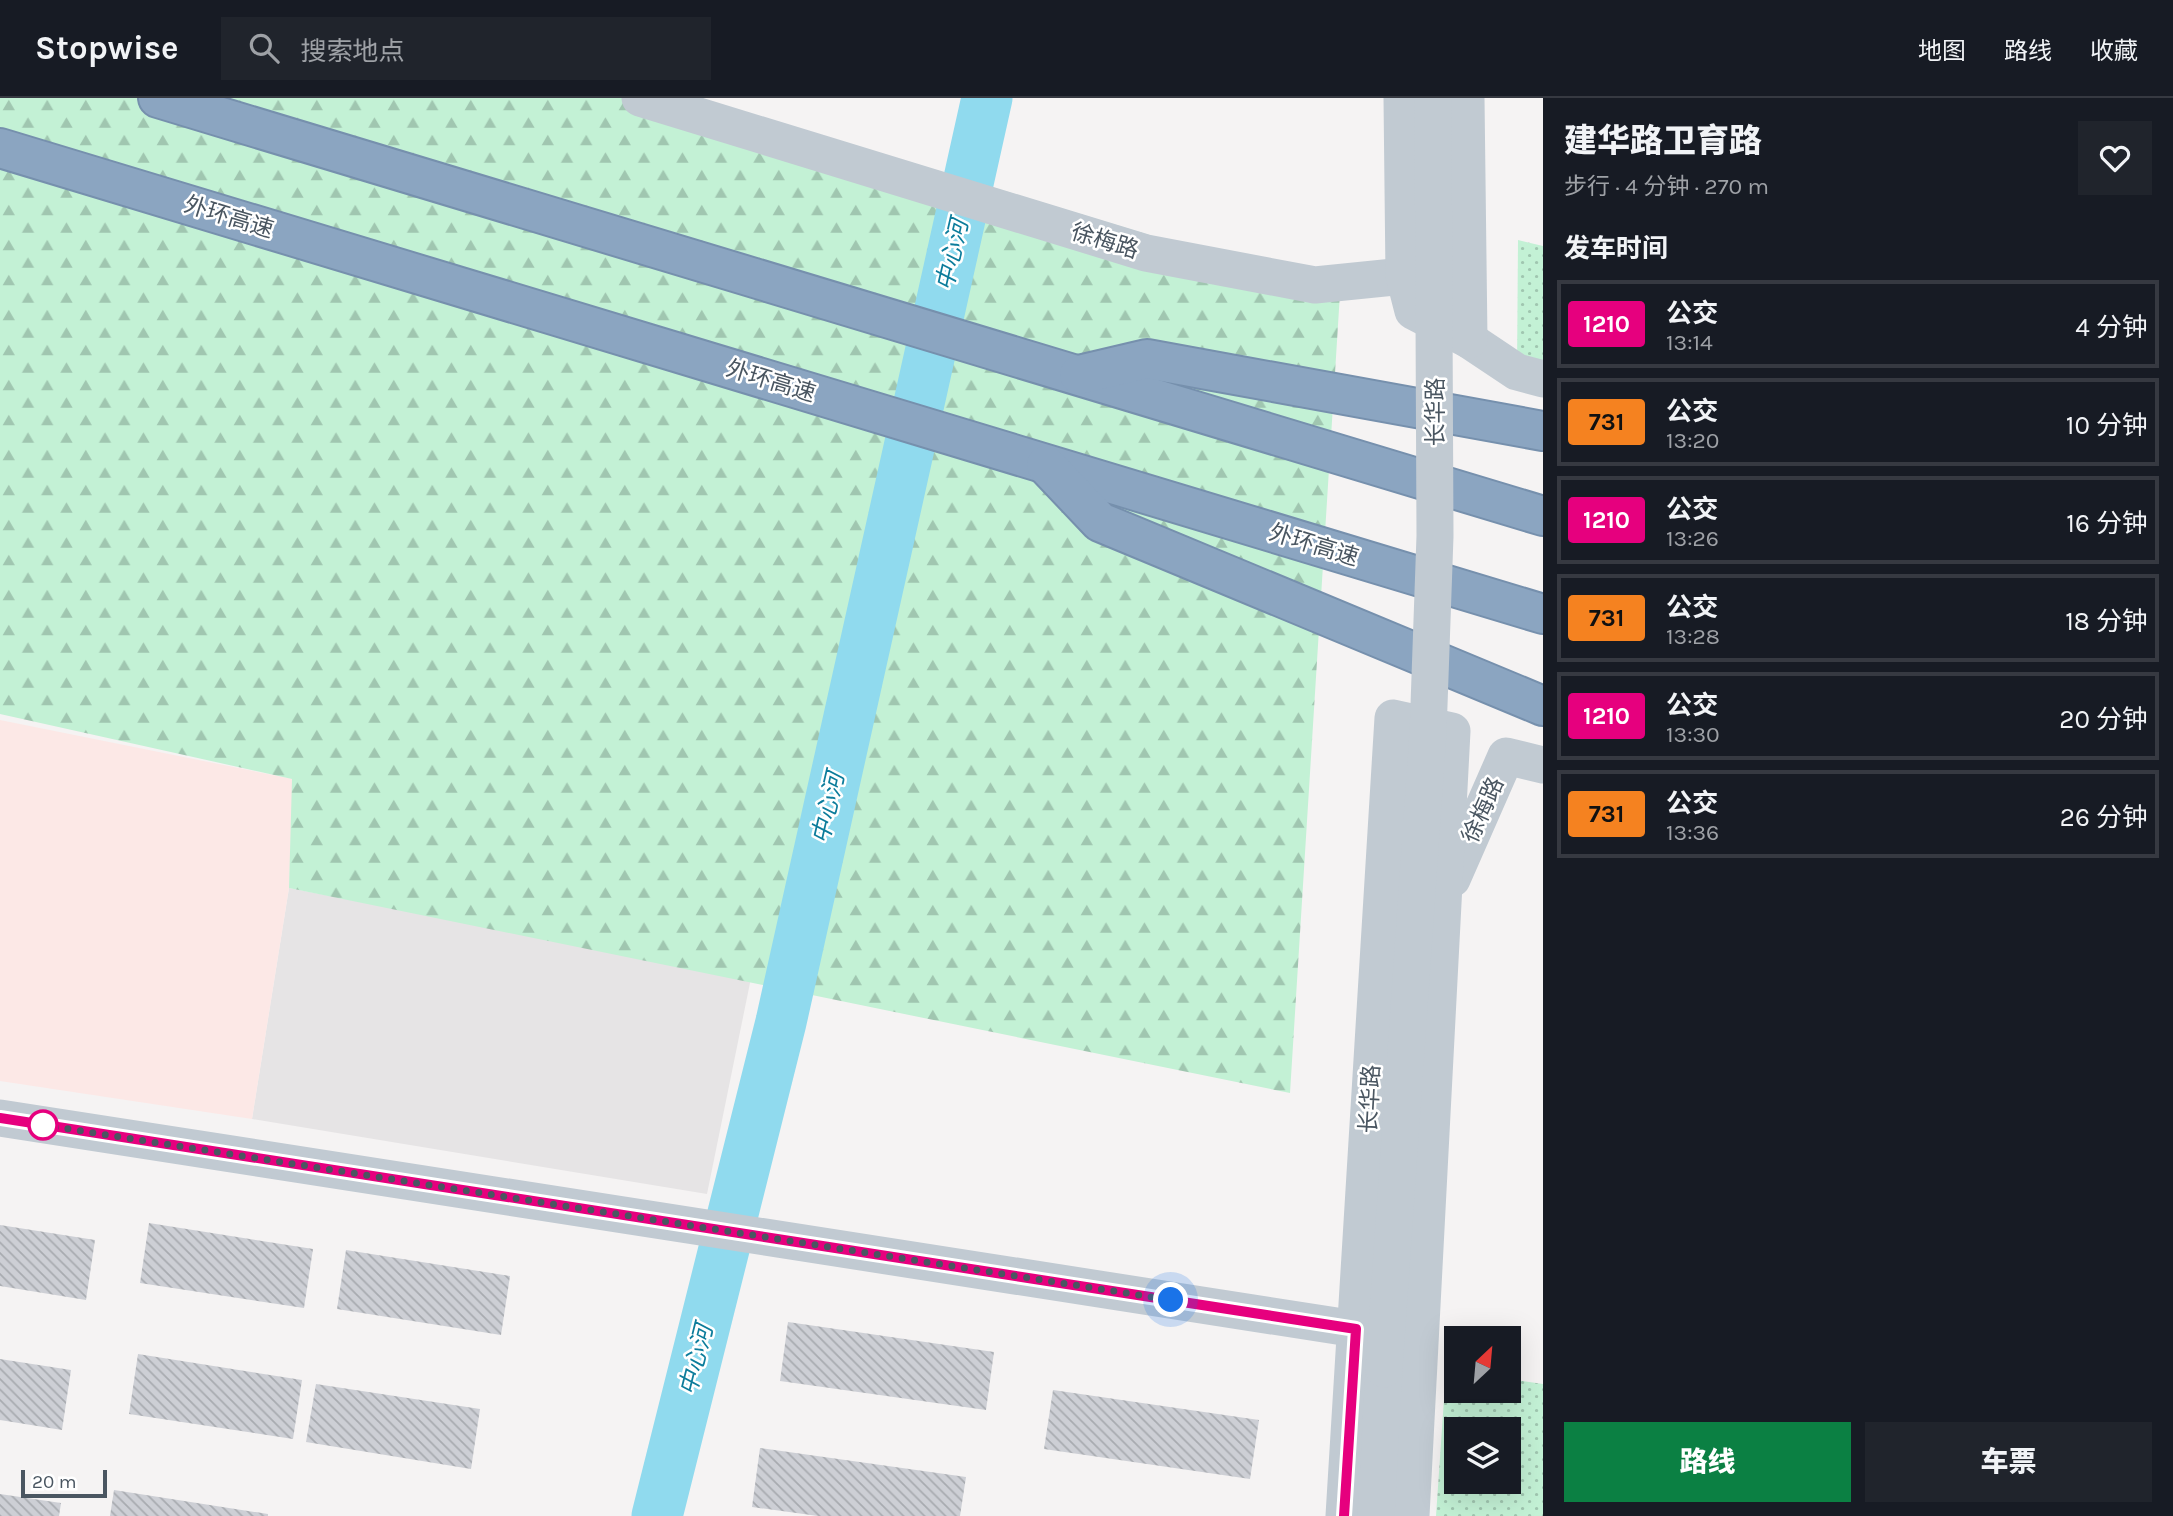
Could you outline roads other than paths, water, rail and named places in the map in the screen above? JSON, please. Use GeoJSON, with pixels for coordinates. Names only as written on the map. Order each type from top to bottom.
{"type":"FeatureCollection","features":[{"type":"Feature","properties":{"kind":"highway"},"geometry":{"type":"LineString","coordinates":[[158,98],[1543,516]]}},
{"type":"Feature","properties":{"kind":"highway","name":"外环高速"},"geometry":{"type":"LineString","coordinates":[[0,148],[1543,614]]}},
{"type":"Feature","properties":{"kind":"highway"},"geometry":{"type":"LineString","coordinates":[[1077,375],[1147,359],[1543,431]]}},
{"type":"Feature","properties":{"kind":"highway"},"geometry":{"type":"LineString","coordinates":[[1045,464],[1100,522],[1543,706]]}},
{"type":"Feature","properties":{"kind":"street","name":"徐梅路"},"geometry":{"type":"LineString","coordinates":[[640,98],[1146,253],[1315,285],[1404,276]]}},
{"type":"Feature","properties":{"kind":"street"},"geometry":{"type":"LineString","coordinates":[[1402,98],[1404,276],[1413,311],[1469,340],[1517,372],[1543,379]]}},
{"type":"Feature","properties":{"kind":"street","name":"长华路"},"geometry":{"type":"LineString","coordinates":[[1376,1516],[1429,706],[1435,536],[1433,98]]}},
{"type":"Feature","properties":{"kind":"street"},"geometry":{"type":"LineString","coordinates":[[1466,98],[1469,340]]}},
{"type":"Feature","properties":{"kind":"street","name":"长华路"},"geometry":{"type":"LineString","coordinates":[[1344,1516],[1393,718],[1452,732],[1411,1516]]}},
{"type":"Feature","properties":{"kind":"street","name":"徐梅路"},"geometry":{"type":"LineString","coordinates":[[1444,899],[1506,756],[1543,765]]}},
{"type":"Feature","properties":{"kind":"street"},"geometry":{"type":"LineString","coordinates":[[0,1118],[1356,1329]]}},
{"type":"Feature","properties":{"kind":"waterway","name":"中心河"},"geometry":{"type":"LineString","coordinates":[[657,1516],[781,1022],[987,98]]}}]}
